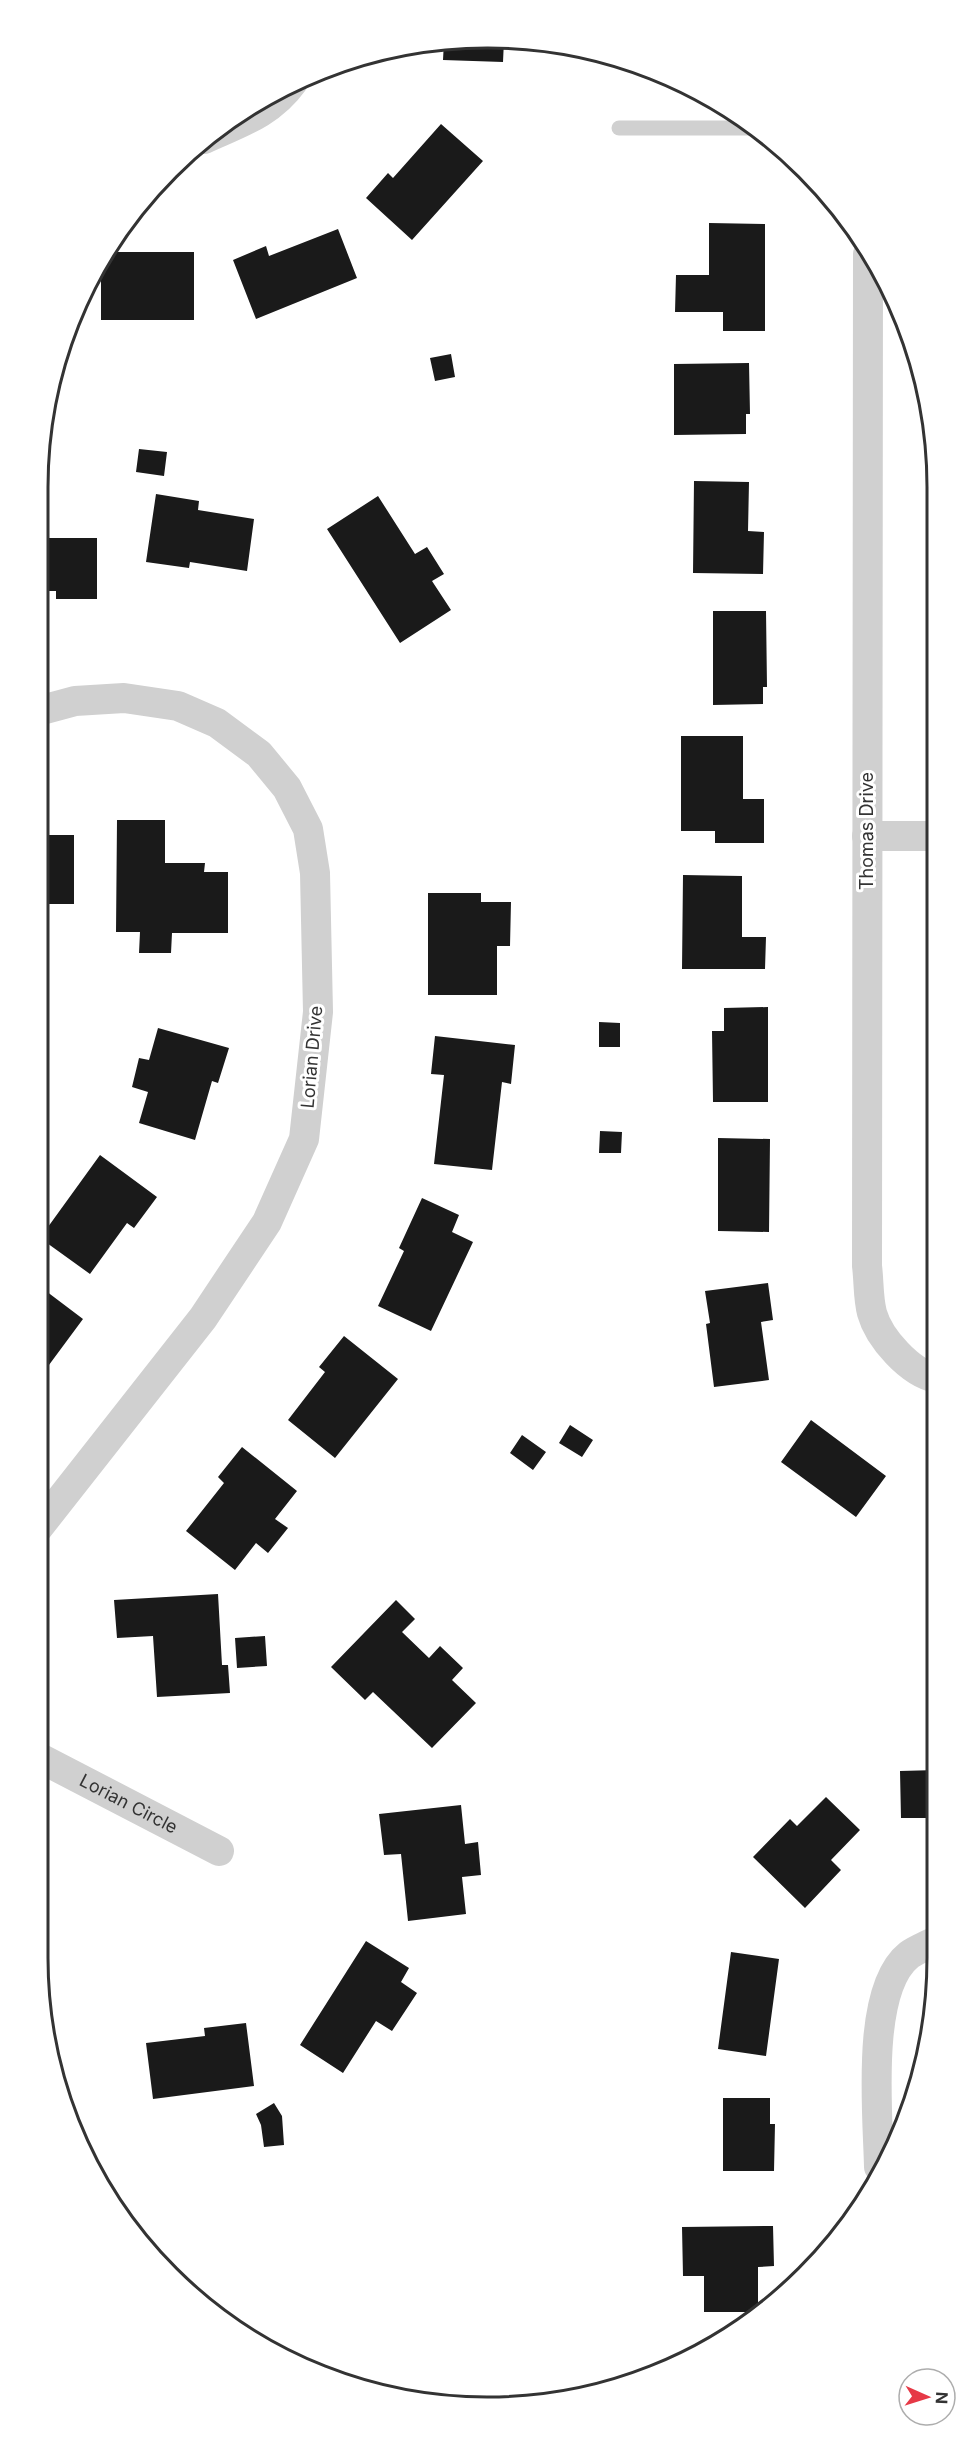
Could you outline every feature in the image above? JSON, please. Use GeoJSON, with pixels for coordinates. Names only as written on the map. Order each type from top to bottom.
{"type":"FeatureCollection","features":[{"type":"Feature","properties":{"kind":"street"},"geometry":{"type":"LineString","coordinates":[[246,120],[276,102]]}},
{"type":"Feature","properties":{"kind":"street","name":"Thomas Drive"},"geometry":{"type":"LineString","coordinates":[[868,268],[867,1266],[872,1314],[892,1350],[927,1376]]}},
{"type":"Feature","properties":{"kind":"street","name":"Lorian Drive"},"geometry":{"type":"LineString","coordinates":[[48,708],[75,701],[124,698],[178,706],[217,723],[260,754],[287,788],[308,829],[315,873],[318,1012],[303,1139],[267,1222],[203,1318],[48,1515]]}},
{"type":"Feature","properties":{"kind":"street"},"geometry":{"type":"LineString","coordinates":[[867,836],[927,836]]}},
{"type":"Feature","properties":{"kind":"street","name":"Lorian Circle"},"geometry":{"type":"LineString","coordinates":[[48,1762],[219,1851]]}},
{"type":"Feature","properties":{"kind":"street"},"geometry":{"type":"LineString","coordinates":[[879,2158],[877,2034],[887,1986],[908,1956],[927,1946]]}},
{"type":"Feature","properties":{"kind":"lane"},"geometry":{"type":"LineString","coordinates":[[619,128],[740,128]]}},
{"type":"Feature","properties":{"kind":"building"},"geometry":{"type":"Polygon","coordinates":[[[504,49],[503,62],[443,60],[443,51],[504,49]]]}},
{"type":"Feature","properties":{"kind":"building"},"geometry":{"type":"Polygon","coordinates":[[[441,124],[483,161],[412,240],[366,198],[388,173],[393,178],[441,124]]]}},
{"type":"Feature","properties":{"kind":"building"},"geometry":{"type":"Polygon","coordinates":[[[709,223],[765,224],[765,331],[723,331],[723,312],[675,312],[676,275],[709,275],[709,223]]]}},
{"type":"Feature","properties":{"kind":"building"},"geometry":{"type":"Polygon","coordinates":[[[338,229],[357,278],[256,319],[233,260],[266,246],[269,256],[338,229]]]}},
{"type":"Feature","properties":{"kind":"building"},"geometry":{"type":"Polygon","coordinates":[[[117,252],[194,252],[194,320],[101,320],[101,279],[117,252]]]}},
{"type":"Feature","properties":{"kind":"building"},"geometry":{"type":"Polygon","coordinates":[[[451,354],[455,377],[435,381],[430,358],[451,354]]]}},
{"type":"Feature","properties":{"kind":"building"},"geometry":{"type":"Polygon","coordinates":[[[749,363],[750,414],[746,414],[746,434],[674,435],[674,364],[749,363]]]}},
{"type":"Feature","properties":{"kind":"building"},"geometry":{"type":"Polygon","coordinates":[[[139,449],[167,452],[164,476],[136,472],[139,449]]]}},
{"type":"Feature","properties":{"kind":"building"},"geometry":{"type":"Polygon","coordinates":[[[694,481],[749,482],[748,531],[764,532],[763,574],[693,573],[694,481]]]}},
{"type":"Feature","properties":{"kind":"building"},"geometry":{"type":"Polygon","coordinates":[[[156,494],[199,501],[198,510],[254,519],[247,571],[190,562],[189,568],[146,562],[156,494]]]}},
{"type":"Feature","properties":{"kind":"building"},"geometry":{"type":"Polygon","coordinates":[[[378,496],[415,554],[427,547],[444,574],[432,581],[451,610],[400,643],[327,529],[378,496]]]}},
{"type":"Feature","properties":{"kind":"building"},"geometry":{"type":"Polygon","coordinates":[[[48,538],[97,538],[97,599],[56,599],[56,591],[48,591],[48,538]]]}},
{"type":"Feature","properties":{"kind":"building"},"geometry":{"type":"Polygon","coordinates":[[[713,611],[766,611],[767,687],[763,687],[763,704],[713,705],[713,611]]]}},
{"type":"Feature","properties":{"kind":"building"},"geometry":{"type":"Polygon","coordinates":[[[681,736],[743,736],[743,799],[764,799],[764,843],[715,843],[715,831],[681,831],[681,736]]]}},
{"type":"Feature","properties":{"kind":"building"},"geometry":{"type":"Polygon","coordinates":[[[117,820],[165,820],[165,863],[205,863],[204,872],[228,872],[228,933],[172,933],[171,953],[139,953],[140,932],[116,932],[117,820]]]}},
{"type":"Feature","properties":{"kind":"building"},"geometry":{"type":"Polygon","coordinates":[[[48,835],[74,835],[74,904],[48,904],[48,835]]]}},
{"type":"Feature","properties":{"kind":"building"},"geometry":{"type":"Polygon","coordinates":[[[683,875],[742,876],[742,937],[766,937],[765,969],[682,969],[683,875]]]}},
{"type":"Feature","properties":{"kind":"building"},"geometry":{"type":"Polygon","coordinates":[[[428,893],[481,893],[481,902],[511,902],[510,946],[497,946],[497,995],[428,995],[428,893]]]}},
{"type":"Feature","properties":{"kind":"building"},"geometry":{"type":"Polygon","coordinates":[[[768,1007],[768,1102],[713,1102],[712,1031],[724,1031],[724,1008],[768,1007]]]}},
{"type":"Feature","properties":{"kind":"building"},"geometry":{"type":"Polygon","coordinates":[[[599,1022],[620,1023],[620,1047],[599,1047],[599,1022]]]}},
{"type":"Feature","properties":{"kind":"building"},"geometry":{"type":"Polygon","coordinates":[[[158,1028],[229,1048],[218,1083],[212,1081],[195,1140],[139,1123],[148,1092],[132,1087],[139,1058],[149,1060],[158,1028]]]}},
{"type":"Feature","properties":{"kind":"building"},"geometry":{"type":"Polygon","coordinates":[[[435,1036],[515,1045],[511,1084],[502,1082],[492,1170],[434,1164],[444,1075],[431,1074],[435,1036]]]}},
{"type":"Feature","properties":{"kind":"building"},"geometry":{"type":"Polygon","coordinates":[[[600,1131],[622,1132],[621,1153],[599,1153],[600,1131]]]}},
{"type":"Feature","properties":{"kind":"building"},"geometry":{"type":"Polygon","coordinates":[[[718,1138],[770,1139],[769,1232],[718,1231],[718,1138]]]}},
{"type":"Feature","properties":{"kind":"building"},"geometry":{"type":"Polygon","coordinates":[[[100,1155],[157,1197],[134,1228],[127,1223],[90,1274],[48,1244],[48,1227],[100,1155]]]}},
{"type":"Feature","properties":{"kind":"building"},"geometry":{"type":"Polygon","coordinates":[[[422,1198],[459,1215],[452,1232],[473,1242],[431,1331],[378,1306],[404,1251],[399,1248],[422,1198]]]}},
{"type":"Feature","properties":{"kind":"building"},"geometry":{"type":"Polygon","coordinates":[[[768,1283],[773,1320],[761,1322],[769,1380],[714,1387],[706,1324],[710,1323],[705,1291],[768,1283]]]}},
{"type":"Feature","properties":{"kind":"building"},"geometry":{"type":"Polygon","coordinates":[[[48,1293],[83,1319],[48,1366],[48,1293]]]}},
{"type":"Feature","properties":{"kind":"building"},"geometry":{"type":"Polygon","coordinates":[[[344,1336],[398,1379],[335,1458],[288,1420],[325,1372],[319,1367],[344,1336]]]}},
{"type":"Feature","properties":{"kind":"building"},"geometry":{"type":"Polygon","coordinates":[[[811,1420],[886,1476],[856,1517],[781,1462],[811,1420]]]}},
{"type":"Feature","properties":{"kind":"building"},"geometry":{"type":"Polygon","coordinates":[[[570,1425],[593,1440],[582,1457],[559,1443],[570,1425]]]}},
{"type":"Feature","properties":{"kind":"building"},"geometry":{"type":"Polygon","coordinates":[[[522,1435],[546,1452],[533,1470],[510,1453],[522,1435]]]}},
{"type":"Feature","properties":{"kind":"building"},"geometry":{"type":"Polygon","coordinates":[[[242,1447],[297,1491],[275,1519],[288,1528],[268,1553],[256,1543],[235,1570],[186,1531],[224,1483],[218,1477],[242,1447]]]}},
{"type":"Feature","properties":{"kind":"building"},"geometry":{"type":"Polygon","coordinates":[[[218,1594],[222,1665],[228,1665],[230,1693],[157,1697],[153,1636],[117,1638],[114,1600],[218,1594]]]}},
{"type":"Feature","properties":{"kind":"building"},"geometry":{"type":"Polygon","coordinates":[[[396,1600],[415,1619],[402,1632],[429,1658],[440,1646],[463,1668],[452,1680],[476,1703],[432,1748],[373,1692],[365,1700],[331,1667],[396,1600]]]}},
{"type":"Feature","properties":{"kind":"building"},"geometry":{"type":"Polygon","coordinates":[[[265,1636],[267,1666],[237,1668],[235,1638],[265,1636]]]}},
{"type":"Feature","properties":{"kind":"building"},"geometry":{"type":"Polygon","coordinates":[[[927,1770],[927,1818],[901,1818],[900,1771],[927,1770]]]}},
{"type":"Feature","properties":{"kind":"building"},"geometry":{"type":"Polygon","coordinates":[[[826,1797],[860,1830],[831,1860],[841,1870],[805,1908],[753,1857],[790,1819],[797,1826],[826,1797]]]}},
{"type":"Feature","properties":{"kind":"building"},"geometry":{"type":"Polygon","coordinates":[[[461,1805],[465,1844],[478,1842],[481,1875],[462,1877],[466,1914],[408,1921],[401,1854],[384,1855],[379,1814],[461,1805]]]}},
{"type":"Feature","properties":{"kind":"building"},"geometry":{"type":"Polygon","coordinates":[[[366,1941],[409,1968],[401,1982],[417,1993],[392,2031],[376,2021],[343,2073],[300,2045],[366,1941]]]}},
{"type":"Feature","properties":{"kind":"building"},"geometry":{"type":"Polygon","coordinates":[[[731,1952],[779,1959],[766,2056],[718,2049],[731,1952]]]}},
{"type":"Feature","properties":{"kind":"building"},"geometry":{"type":"Polygon","coordinates":[[[246,2023],[254,2086],[153,2099],[146,2043],[205,2036],[204,2028],[246,2023]]]}},
{"type":"Feature","properties":{"kind":"building"},"geometry":{"type":"Polygon","coordinates":[[[723,2098],[770,2098],[770,2124],[775,2124],[774,2171],[723,2171],[723,2098]]]}},
{"type":"Feature","properties":{"kind":"building"},"geometry":{"type":"Polygon","coordinates":[[[274,2103],[282,2116],[284,2145],[264,2147],[261,2125],[256,2114],[274,2103]]]}},
{"type":"Feature","properties":{"kind":"building"},"geometry":{"type":"Polygon","coordinates":[[[773,2226],[774,2266],[758,2267],[758,2304],[747,2312],[704,2312],[704,2276],[683,2276],[682,2227],[773,2226]]]}}]}
